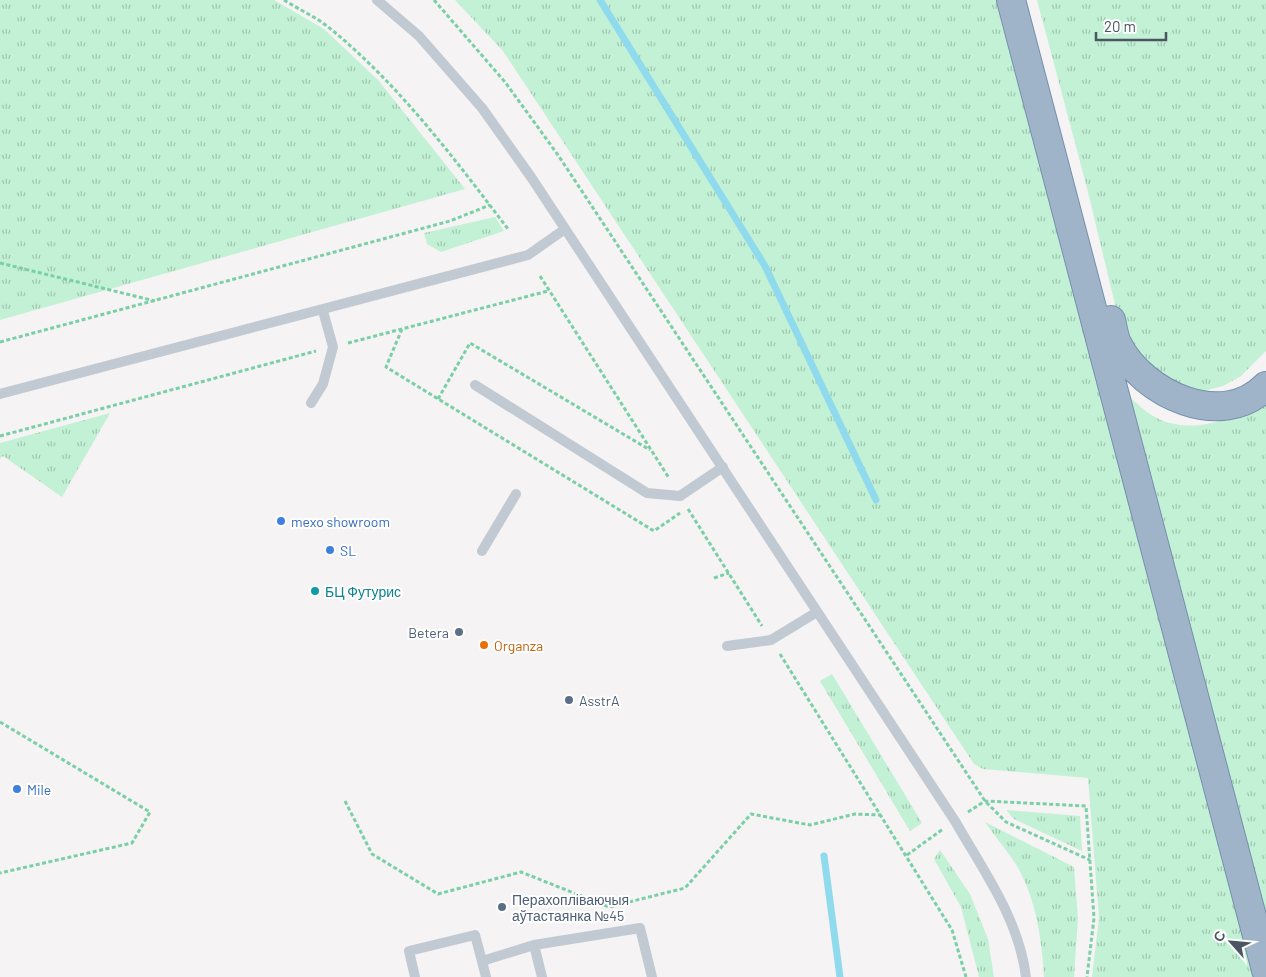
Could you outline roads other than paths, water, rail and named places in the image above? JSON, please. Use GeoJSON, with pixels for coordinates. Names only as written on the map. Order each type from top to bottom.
{"type":"FeatureCollection","features":[{"type":"Feature","properties":{"kind":"highway"},"geometry":{"type":"LineString","coordinates":[[1011,0],[1266,970]]}},
{"type":"Feature","properties":{"kind":"highway"},"geometry":{"type":"LineString","coordinates":[[1025,0],[1118,345],[1144,378],[1166,394],[1193,405],[1220,406],[1242,402],[1266,386]]}},
{"type":"Feature","properties":{"kind":"lane"},"geometry":{"type":"LineString","coordinates":[[377,0],[419,36],[482,108],[565,229],[954,820],[1006,909],[1023,956],[1026,977]]}},
{"type":"Feature","properties":{"kind":"lane"},"geometry":{"type":"LineString","coordinates":[[0,394],[324,311],[528,255],[565,229]]}},
{"type":"Feature","properties":{"kind":"lane"},"geometry":{"type":"LineString","coordinates":[[311,403],[324,384],[333,347],[324,311]]}},
{"type":"Feature","properties":{"kind":"lane"},"geometry":{"type":"LineString","coordinates":[[475,385],[647,493],[680,496],[723,467]]}},
{"type":"Feature","properties":{"kind":"lane"},"geometry":{"type":"LineString","coordinates":[[482,551],[516,494]]}},
{"type":"Feature","properties":{"kind":"lane"},"geometry":{"type":"LineString","coordinates":[[727,646],[771,640],[817,612]]}},
{"type":"Feature","properties":{"kind":"lane"},"geometry":{"type":"LineString","coordinates":[[482,961],[534,945],[640,928],[652,977]]}},
{"type":"Feature","properties":{"kind":"lane"},"geometry":{"type":"LineString","coordinates":[[415,977],[408,951],[475,935],[486,977]]}},
{"type":"Feature","properties":{"kind":"lane"},"geometry":{"type":"LineString","coordinates":[[534,945],[542,977]]}},
{"type":"Feature","properties":{"kind":"waterway"},"geometry":{"type":"LineString","coordinates":[[600,0],[765,266],[876,500]]}},
{"type":"Feature","properties":{"kind":"waterway"},"geometry":{"type":"LineString","coordinates":[[824,856],[840,977]]}},
{"type":"Feature","properties":{"kind":"place","name":"mexo showroom"},"geometry":{"type":"Point","coordinates":[281,521]}},
{"type":"Feature","properties":{"kind":"place","name":"SL"},"geometry":{"type":"Point","coordinates":[330,550]}},
{"type":"Feature","properties":{"kind":"place","name":"БЦ Футурис"},"geometry":{"type":"Point","coordinates":[315,591]}},
{"type":"Feature","properties":{"kind":"place","name":"Betera"},"geometry":{"type":"Point","coordinates":[459,632]}},
{"type":"Feature","properties":{"kind":"place","name":"Organza"},"geometry":{"type":"Point","coordinates":[484,645]}},
{"type":"Feature","properties":{"kind":"place","name":"AsstrA"},"geometry":{"type":"Point","coordinates":[569,700]}},
{"type":"Feature","properties":{"kind":"place","name":"Mile"},"geometry":{"type":"Point","coordinates":[17,789]}},
{"type":"Feature","properties":{"kind":"place","name":"Перахопліваючыя аўтастаянка №45"},"geometry":{"type":"Point","coordinates":[502,907]}}]}
